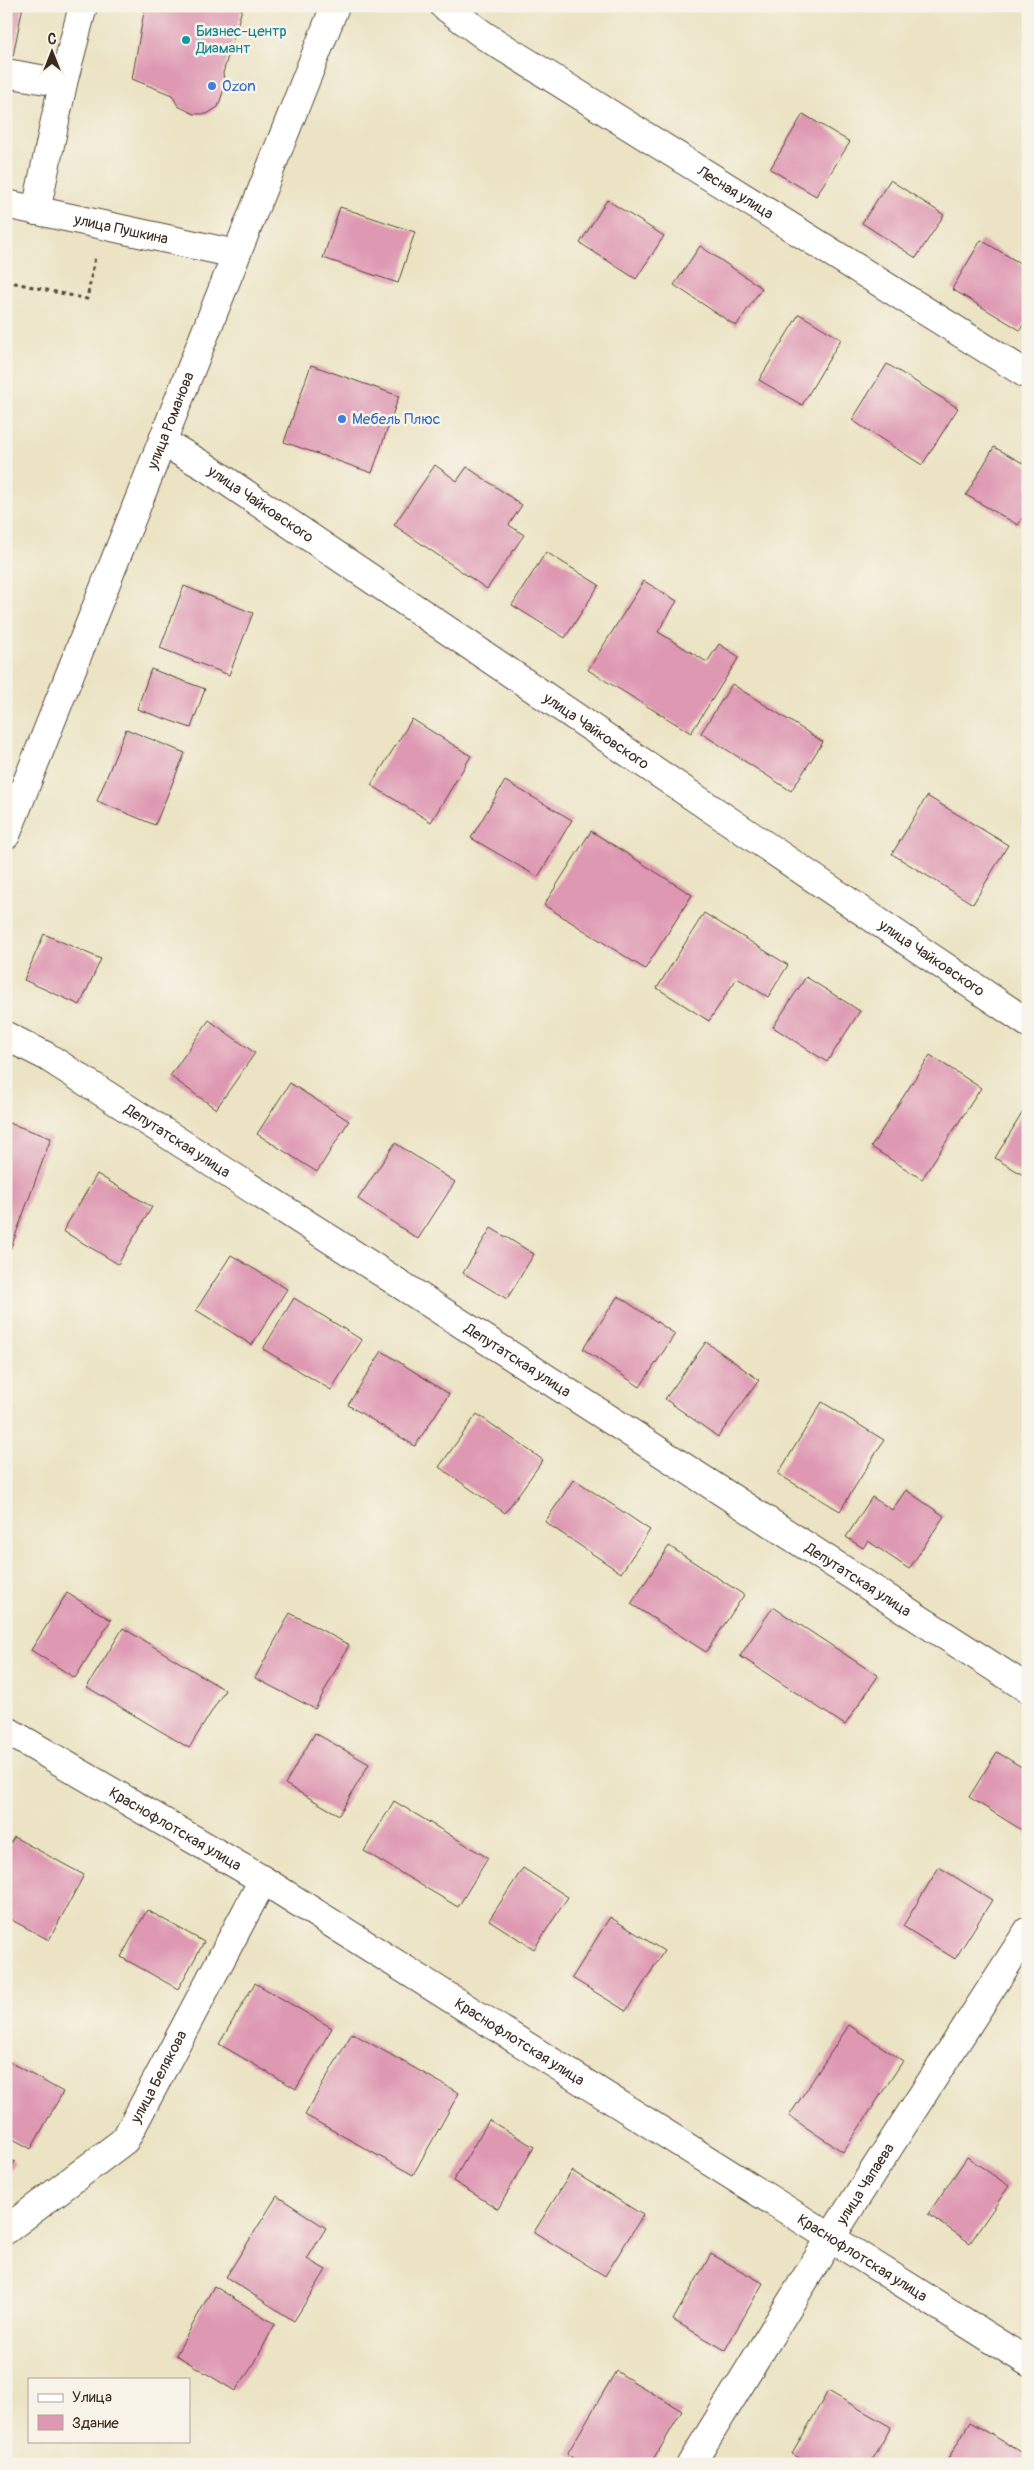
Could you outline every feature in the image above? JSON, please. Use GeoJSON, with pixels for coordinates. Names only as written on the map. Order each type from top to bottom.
{"type":"FeatureCollection","features":[{"type":"Feature","properties":{"kind":"street"},"geometry":{"type":"LineString","coordinates":[[36,211],[62,83],[83,6]]}},
{"type":"Feature","properties":{"kind":"street","name":"улица Романова"},"geometry":{"type":"LineString","coordinates":[[6,835],[164,442],[236,254],[335,6]]}},
{"type":"Feature","properties":{"kind":"street","name":"Лесная улица"},"geometry":{"type":"LineString","coordinates":[[444,6],[484,36],[1028,375]]}},
{"type":"Feature","properties":{"kind":"street"},"geometry":{"type":"LineString","coordinates":[[6,73],[62,83]]}},
{"type":"Feature","properties":{"kind":"street","name":"улица Пушкина"},"geometry":{"type":"LineString","coordinates":[[6,204],[236,254]]}},
{"type":"Feature","properties":{"kind":"street","name":"улица Чайковского"},"geometry":{"type":"LineString","coordinates":[[164,442],[206,467],[1028,1023]]}},
{"type":"Feature","properties":{"kind":"street","name":"Депутатская улица"},"geometry":{"type":"LineString","coordinates":[[6,1036],[46,1056],[1028,1689]]}},
{"type":"Feature","properties":{"kind":"street","name":"Краснофлотская улица"},"geometry":{"type":"LineString","coordinates":[[6,1730],[262,1880],[1028,2362]]}},
{"type":"Feature","properties":{"kind":"street","name":"улица Белякова"},"geometry":{"type":"LineString","coordinates":[[6,2230],[125,2140],[262,1880]]}},
{"type":"Feature","properties":{"kind":"street","name":"улица Чапаева"},"geometry":{"type":"LineString","coordinates":[[691,2464],[831,2237],[1028,1931]]}},
{"type":"Feature","properties":{"kind":"path"},"geometry":{"type":"LineString","coordinates":[[6,281],[87,299],[102,225]]}},
{"type":"Feature","properties":{"kind":"building"},"geometry":{"type":"Polygon","coordinates":[[[6,6],[23,6],[13,56],[6,55],[6,6]]]}},
{"type":"Feature","properties":{"kind":"building","name":"Бизнес-центр Диамант"},"geometry":{"type":"Polygon","coordinates":[[[145,6],[243,6],[223,73],[225,86],[218,107],[207,114],[194,114],[178,106],[172,95],[132,79],[145,6]]]}},
{"type":"Feature","properties":{"kind":"building"},"geometry":{"type":"Polygon","coordinates":[[[803,114],[850,142],[816,196],[770,169],[803,114]]]}},
{"type":"Feature","properties":{"kind":"building"},"geometry":{"type":"Polygon","coordinates":[[[890,180],[944,215],[916,258],[862,223],[890,180]]]}},
{"type":"Feature","properties":{"kind":"building"},"geometry":{"type":"Polygon","coordinates":[[[607,200],[664,236],[636,279],[580,243],[607,200]]]}},
{"type":"Feature","properties":{"kind":"building"},"geometry":{"type":"Polygon","coordinates":[[[340,207],[415,232],[398,283],[323,258],[340,207]]]}},
{"type":"Feature","properties":{"kind":"building"},"geometry":{"type":"Polygon","coordinates":[[[981,240],[1028,268],[1028,317],[1020,330],[952,289],[981,240]]]}},
{"type":"Feature","properties":{"kind":"building"},"geometry":{"type":"Polygon","coordinates":[[[700,246],[762,288],[736,326],[674,285],[700,246]]]}},
{"type":"Feature","properties":{"kind":"building"},"geometry":{"type":"Polygon","coordinates":[[[799,314],[841,339],[802,405],[759,380],[799,314]]]}},
{"type":"Feature","properties":{"kind":"building"},"geometry":{"type":"Polygon","coordinates":[[[887,364],[958,408],[922,465],[852,420],[887,364]]]}},
{"type":"Feature","properties":{"kind":"building","name":"Мебель Плюс"},"geometry":{"type":"Polygon","coordinates":[[[311,365],[399,396],[372,473],[284,442],[311,365]]]}},
{"type":"Feature","properties":{"kind":"building"},"geometry":{"type":"Polygon","coordinates":[[[994,447],[1028,466],[1028,509],[1018,525],[966,495],[994,447]]]}},
{"type":"Feature","properties":{"kind":"building"},"geometry":{"type":"Polygon","coordinates":[[[435,465],[457,481],[467,467],[522,505],[509,525],[524,535],[487,589],[394,525],[435,465]]]}},
{"type":"Feature","properties":{"kind":"building"},"geometry":{"type":"Polygon","coordinates":[[[546,552],[599,585],[565,638],[512,605],[546,552]]]}},
{"type":"Feature","properties":{"kind":"building"},"geometry":{"type":"Polygon","coordinates":[[[644,581],[677,601],[658,632],[707,662],[719,644],[739,657],[691,733],[588,670],[644,581]]]}},
{"type":"Feature","properties":{"kind":"building"},"geometry":{"type":"Polygon","coordinates":[[[184,586],[253,613],[229,675],[160,648],[184,586]]]}},
{"type":"Feature","properties":{"kind":"building"},"geometry":{"type":"Polygon","coordinates":[[[151,669],[205,689],[191,728],[137,709],[151,669]]]}},
{"type":"Feature","properties":{"kind":"building"},"geometry":{"type":"Polygon","coordinates":[[[732,684],[823,742],[791,791],[701,733],[732,684]]]}},
{"type":"Feature","properties":{"kind":"building"},"geometry":{"type":"Polygon","coordinates":[[[412,719],[471,756],[431,822],[371,785],[412,719]]]}},
{"type":"Feature","properties":{"kind":"building"},"geometry":{"type":"Polygon","coordinates":[[[126,729],[185,753],[155,825],[97,801],[126,729]]]}},
{"type":"Feature","properties":{"kind":"building"},"geometry":{"type":"Polygon","coordinates":[[[505,781],[572,820],[538,877],[471,838],[505,781]]]}},
{"type":"Feature","properties":{"kind":"building"},"geometry":{"type":"Polygon","coordinates":[[[927,796],[1008,845],[973,904],[892,854],[927,796]]]}},
{"type":"Feature","properties":{"kind":"building"},"geometry":{"type":"Polygon","coordinates":[[[591,831],[692,895],[645,969],[544,905],[591,831]]]}},
{"type":"Feature","properties":{"kind":"building"},"geometry":{"type":"Polygon","coordinates":[[[704,913],[788,965],[768,997],[737,978],[709,1021],[657,988],[704,913]]]}},
{"type":"Feature","properties":{"kind":"building"},"geometry":{"type":"Polygon","coordinates":[[[44,934],[101,959],[80,1005],[24,980],[44,934]]]}},
{"type":"Feature","properties":{"kind":"building"},"geometry":{"type":"Polygon","coordinates":[[[806,977],[860,1011],[827,1062],[773,1027],[806,977]]]}},
{"type":"Feature","properties":{"kind":"building"},"geometry":{"type":"Polygon","coordinates":[[[209,1020],[255,1053],[216,1109],[170,1076],[209,1020]]]}},
{"type":"Feature","properties":{"kind":"building"},"geometry":{"type":"Polygon","coordinates":[[[930,1055],[981,1088],[922,1179],[871,1147],[930,1055]]]}},
{"type":"Feature","properties":{"kind":"building"},"geometry":{"type":"Polygon","coordinates":[[[290,1083],[349,1121],[317,1172],[257,1134],[290,1083]]]}},
{"type":"Feature","properties":{"kind":"building"},"geometry":{"type":"Polygon","coordinates":[[[1024,1110],[1028,1113],[1028,1178],[995,1158],[1024,1110]]]}},
{"type":"Feature","properties":{"kind":"building"},"geometry":{"type":"Polygon","coordinates":[[[6,1122],[51,1138],[6,1261],[6,1122]]]}},
{"type":"Feature","properties":{"kind":"building"},"geometry":{"type":"Polygon","coordinates":[[[395,1143],[455,1182],[418,1239],[358,1199],[395,1143]]]}},
{"type":"Feature","properties":{"kind":"building"},"geometry":{"type":"Polygon","coordinates":[[[97,1174],[152,1207],[118,1264],[63,1231],[97,1174]]]}},
{"type":"Feature","properties":{"kind":"building"},"geometry":{"type":"Polygon","coordinates":[[[491,1228],[534,1254],[507,1299],[463,1273],[491,1228]]]}},
{"type":"Feature","properties":{"kind":"building"},"geometry":{"type":"Polygon","coordinates":[[[231,1255],[287,1289],[252,1345],[196,1310],[231,1255]]]}},
{"type":"Feature","properties":{"kind":"building"},"geometry":{"type":"Polygon","coordinates":[[[618,1296],[675,1334],[640,1387],[583,1349],[618,1296]]]}},
{"type":"Feature","properties":{"kind":"building"},"geometry":{"type":"Polygon","coordinates":[[[294,1298],[362,1340],[331,1390],[263,1349],[294,1298]]]}},
{"type":"Feature","properties":{"kind":"building"},"geometry":{"type":"Polygon","coordinates":[[[706,1342],[759,1380],[718,1437],[665,1399],[706,1342]]]}},
{"type":"Feature","properties":{"kind":"building"},"geometry":{"type":"Polygon","coordinates":[[[382,1351],[449,1394],[415,1446],[348,1405],[382,1351]]]}},
{"type":"Feature","properties":{"kind":"building"},"geometry":{"type":"Polygon","coordinates":[[[822,1402],[884,1440],[840,1511],[778,1474],[822,1402]]]}},
{"type":"Feature","properties":{"kind":"building"},"geometry":{"type":"Polygon","coordinates":[[[477,1414],[543,1460],[505,1513],[439,1467],[477,1414]]]}},
{"type":"Feature","properties":{"kind":"building"},"geometry":{"type":"Polygon","coordinates":[[[574,1479],[650,1530],[621,1573],[545,1522],[574,1479]]]}},
{"type":"Feature","properties":{"kind":"building"},"geometry":{"type":"Polygon","coordinates":[[[906,1490],[944,1516],[909,1569],[868,1541],[863,1548],[846,1537],[872,1497],[892,1510],[906,1490]]]}},
{"type":"Feature","properties":{"kind":"building"},"geometry":{"type":"Polygon","coordinates":[[[669,1546],[744,1595],[706,1652],[631,1604],[669,1546]]]}},
{"type":"Feature","properties":{"kind":"building"},"geometry":{"type":"Polygon","coordinates":[[[67,1593],[111,1620],[75,1678],[31,1650],[67,1593]]]}},
{"type":"Feature","properties":{"kind":"building"},"geometry":{"type":"Polygon","coordinates":[[[773,1607],[878,1676],[845,1725],[740,1656],[773,1607]]]}},
{"type":"Feature","properties":{"kind":"building"},"geometry":{"type":"Polygon","coordinates":[[[290,1613],[349,1645],[315,1709],[255,1678],[290,1613]]]}},
{"type":"Feature","properties":{"kind":"building"},"geometry":{"type":"Polygon","coordinates":[[[123,1628],[225,1690],[189,1748],[87,1687],[123,1628]]]}},
{"type":"Feature","properties":{"kind":"building"},"geometry":{"type":"Polygon","coordinates":[[[315,1733],[369,1764],[339,1815],[285,1784],[315,1733]]]}},
{"type":"Feature","properties":{"kind":"building"},"geometry":{"type":"Polygon","coordinates":[[[997,1752],[1028,1771],[1028,1834],[969,1797],[997,1752]]]}},
{"type":"Feature","properties":{"kind":"building"},"geometry":{"type":"Polygon","coordinates":[[[394,1801],[488,1858],[458,1907],[364,1851],[394,1801]]]}},
{"type":"Feature","properties":{"kind":"building"},"geometry":{"type":"Polygon","coordinates":[[[14,1837],[84,1875],[49,1940],[6,1917],[6,1851],[14,1837]]]}},
{"type":"Feature","properties":{"kind":"building"},"geometry":{"type":"Polygon","coordinates":[[[939,1867],[992,1900],[955,1959],[903,1926],[939,1867]]]}},
{"type":"Feature","properties":{"kind":"building"},"geometry":{"type":"Polygon","coordinates":[[[523,1868],[568,1897],[534,1949],[489,1920],[523,1868]]]}},
{"type":"Feature","properties":{"kind":"building"},"geometry":{"type":"Polygon","coordinates":[[[147,1910],[204,1942],[178,1989],[121,1957],[147,1910]]]}},
{"type":"Feature","properties":{"kind":"building"},"geometry":{"type":"Polygon","coordinates":[[[610,1917],[664,1951],[626,2011],[572,1978],[610,1917]]]}},
{"type":"Feature","properties":{"kind":"building"},"geometry":{"type":"Polygon","coordinates":[[[255,1983],[332,2028],[296,2089],[219,2044],[255,1983]]]}},
{"type":"Feature","properties":{"kind":"building"},"geometry":{"type":"Polygon","coordinates":[[[849,2025],[903,2061],[843,2152],[789,2116],[849,2025]]]}},
{"type":"Feature","properties":{"kind":"building"},"geometry":{"type":"Polygon","coordinates":[[[352,2033],[459,2093],[413,2175],[305,2115],[352,2033]]]}},
{"type":"Feature","properties":{"kind":"building"},"geometry":{"type":"Polygon","coordinates":[[[6,2060],[63,2092],[31,2149],[6,2135],[6,2060]]]}},
{"type":"Feature","properties":{"kind":"building"},"geometry":{"type":"Polygon","coordinates":[[[489,2120],[534,2147],[498,2209],[453,2181],[489,2120]]]}},
{"type":"Feature","properties":{"kind":"building"},"geometry":{"type":"Polygon","coordinates":[[[6,2156],[15,2162],[6,2174],[6,2156]]]}},
{"type":"Feature","properties":{"kind":"building"},"geometry":{"type":"Polygon","coordinates":[[[967,2157],[1009,2186],[970,2243],[928,2214],[967,2157]]]}},
{"type":"Feature","properties":{"kind":"building"},"geometry":{"type":"Polygon","coordinates":[[[572,2171],[643,2215],[605,2276],[534,2232],[572,2171]]]}},
{"type":"Feature","properties":{"kind":"building"},"geometry":{"type":"Polygon","coordinates":[[[277,2196],[326,2228],[307,2259],[326,2270],[294,2321],[226,2277],[277,2196]]]}},
{"type":"Feature","properties":{"kind":"building"},"geometry":{"type":"Polygon","coordinates":[[[711,2254],[763,2283],[725,2350],[673,2320],[711,2254]]]}},
{"type":"Feature","properties":{"kind":"building"},"geometry":{"type":"Polygon","coordinates":[[[214,2286],[275,2324],[254,2364],[235,2391],[176,2355],[214,2286]]]}},
{"type":"Feature","properties":{"kind":"building"},"geometry":{"type":"Polygon","coordinates":[[[616,2371],[682,2411],[651,2464],[583,2464],[567,2454],[616,2371]]]}},
{"type":"Feature","properties":{"kind":"building"},"geometry":{"type":"Polygon","coordinates":[[[828,2391],[891,2427],[870,2464],[810,2464],[792,2454],[828,2391]]]}},
{"type":"Feature","properties":{"kind":"building"},"geometry":{"type":"Polygon","coordinates":[[[970,2422],[1028,2456],[1028,2464],[945,2464],[970,2422]]]}},
{"type":"Feature","properties":{"kind":"place","name":"Бизнес-центр Диамант"},"geometry":{"type":"Point","coordinates":[186,40]}},
{"type":"Feature","properties":{"kind":"place","name":"Ozon"},"geometry":{"type":"Point","coordinates":[212,86]}},
{"type":"Feature","properties":{"kind":"place","name":"Мебель Плюс"},"geometry":{"type":"Point","coordinates":[342,419]}}]}
